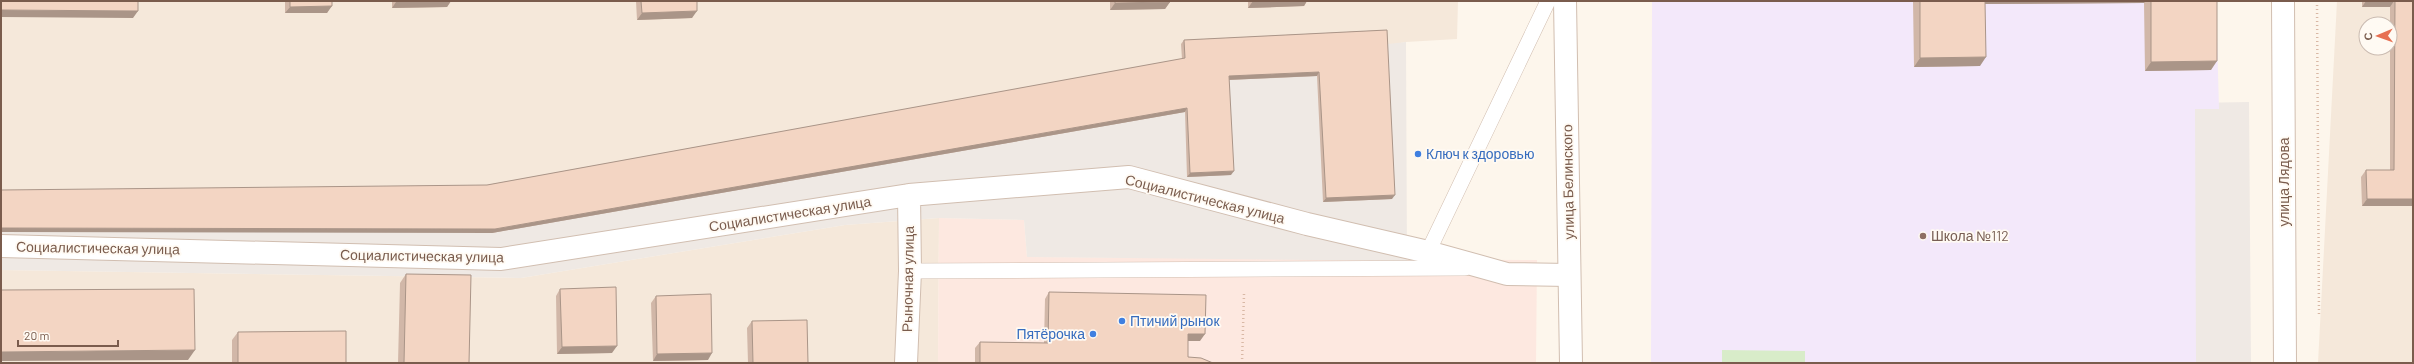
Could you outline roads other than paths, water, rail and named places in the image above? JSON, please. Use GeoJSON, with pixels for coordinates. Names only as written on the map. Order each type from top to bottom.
{"type":"FeatureCollection","features":[{"type":"Feature","properties":{"kind":"street","name":"улица Белинского"},"geometry":{"type":"LineString","coordinates":[[1565,1],[1571,363]]}},
{"type":"Feature","properties":{"kind":"street","name":"улица Лядова"},"geometry":{"type":"LineString","coordinates":[[2283,1],[2285,363]]}},
{"type":"Feature","properties":{"kind":"street","name":"Социалистическая улица"},"geometry":{"type":"LineString","coordinates":[[1,246],[502,259],[910,196],[1129,177],[1307,224],[1428,252],[1507,274],[1569,274]]}},
{"type":"Feature","properties":{"kind":"street","name":"Рыночная улица"},"geometry":{"type":"LineString","coordinates":[[906,363],[910,271],[910,196]]}},
{"type":"Feature","properties":{"kind":"lane"},"geometry":{"type":"LineString","coordinates":[[1428,252],[1548,1]]}},
{"type":"Feature","properties":{"kind":"lane"},"geometry":{"type":"LineString","coordinates":[[910,271],[1485,268]]}},
{"type":"Feature","properties":{"kind":"place","name":"Ключ к здоровью"},"geometry":{"type":"Point","coordinates":[1418,154]}},
{"type":"Feature","properties":{"kind":"place","name":"Школа №112"},"geometry":{"type":"Point","coordinates":[1923,236]}},
{"type":"Feature","properties":{"kind":"place","name":"Птичий рынок"},"geometry":{"type":"Point","coordinates":[1122,321]}},
{"type":"Feature","properties":{"kind":"place","name":"Пятёрочка"},"geometry":{"type":"Point","coordinates":[1093,334]}}]}
